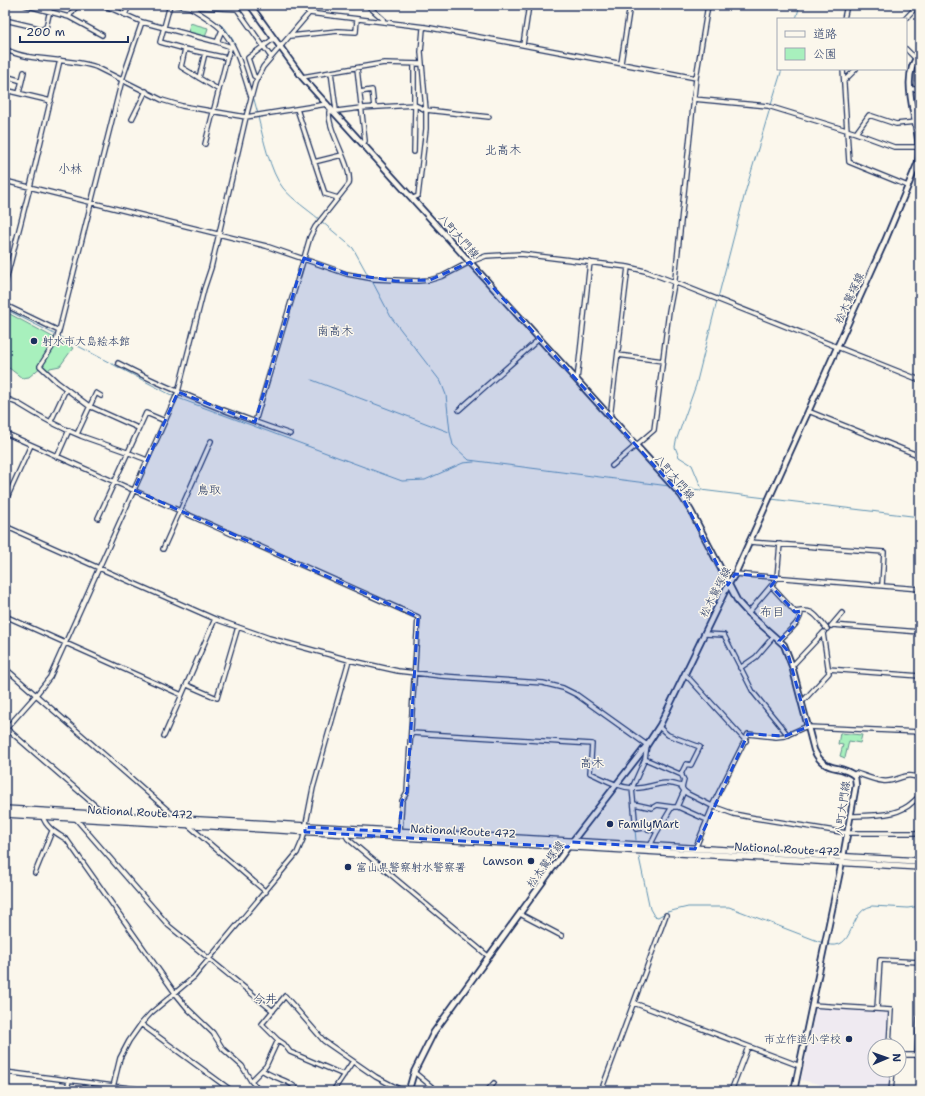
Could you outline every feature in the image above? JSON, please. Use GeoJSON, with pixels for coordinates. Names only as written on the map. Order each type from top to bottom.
{"type":"FeatureCollection","features":[{"type":"Feature","properties":{"kind":"highway","name":"National Route 472"},"geometry":{"type":"LineString","coordinates":[[5,809],[179,820],[345,834],[568,847],[920,861]]}},
{"type":"Feature","properties":{"kind":"highway","name":"National Route 472"},"geometry":{"type":"LineString","coordinates":[[5,814],[188,825],[400,832],[650,846],[843,859],[920,867]]}},
{"type":"Feature","properties":{"kind":"main road","name":"八町大門線"},"geometry":{"type":"LineString","coordinates":[[250,5],[302,77],[334,110],[680,495],[691,511],[738,602],[748,613],[784,645],[792,666],[814,750],[822,762],[854,775],[856,785],[843,859],[794,1091]]}},
{"type":"Feature","properties":{"kind":"main road","name":"松木鷲塚線"},"geometry":{"type":"LineString","coordinates":[[409,1091],[414,1072],[434,1032],[568,847],[647,745],[659,727],[686,675],[728,585],[735,574],[918,162],[918,125],[910,89],[910,74],[915,60],[920,52]]}},
{"type":"Feature","properties":{"kind":"street"},"geometry":{"type":"LineString","coordinates":[[25,5],[69,17],[102,35]]}},
{"type":"Feature","properties":{"kind":"street"},"geometry":{"type":"LineString","coordinates":[[5,20],[43,29],[46,28],[52,5]]}},
{"type":"Feature","properties":{"kind":"street"},"geometry":{"type":"LineString","coordinates":[[69,17],[74,8],[77,6],[87,5]]}},
{"type":"Feature","properties":{"kind":"street"},"geometry":{"type":"LineString","coordinates":[[104,5],[142,22],[232,46]]}},
{"type":"Feature","properties":{"kind":"street"},"geometry":{"type":"LineString","coordinates":[[125,15],[129,5]]}},
{"type":"Feature","properties":{"kind":"street"},"geometry":{"type":"LineString","coordinates":[[170,5],[160,42],[227,58]]}},
{"type":"Feature","properties":{"kind":"street"},"geometry":{"type":"LineString","coordinates":[[175,5],[237,10],[271,57]]}},
{"type":"Feature","properties":{"kind":"street"},"geometry":{"type":"LineString","coordinates":[[300,5],[309,13],[425,27],[696,78]]}},
{"type":"Feature","properties":{"kind":"street"},"geometry":{"type":"LineString","coordinates":[[107,816],[6,729],[50,677],[178,392],[204,289],[211,268],[246,117],[257,78],[262,67],[316,5]]}},
{"type":"Feature","properties":{"kind":"street"},"geometry":{"type":"LineString","coordinates":[[367,5],[383,19],[384,22]]}},
{"type":"Feature","properties":{"kind":"street"},"geometry":{"type":"LineString","coordinates":[[523,45],[529,5]]}},
{"type":"Feature","properties":{"kind":"street"},"geometry":{"type":"LineString","coordinates":[[621,63],[630,5]]}},
{"type":"Feature","properties":{"kind":"street"},"geometry":{"type":"LineString","coordinates":[[612,466],[654,430],[674,282],[693,99],[708,5]]}},
{"type":"Feature","properties":{"kind":"street"},"geometry":{"type":"LineString","coordinates":[[844,18],[847,5]]}},
{"type":"Feature","properties":{"kind":"street"},"geometry":{"type":"LineString","coordinates":[[906,18],[918,5]]}},
{"type":"Feature","properties":{"kind":"street"},"geometry":{"type":"LineString","coordinates":[[190,7],[222,30],[232,46],[251,98]]}},
{"type":"Feature","properties":{"kind":"street"},"geometry":{"type":"LineString","coordinates":[[290,36],[338,30],[356,32],[357,19]]}},
{"type":"Feature","properties":{"kind":"street"},"geometry":{"type":"LineString","coordinates":[[138,428],[89,406],[66,389],[40,366],[56,341],[59,331],[122,80],[142,22]]}},
{"type":"Feature","properties":{"kind":"street"},"geometry":{"type":"LineString","coordinates":[[413,198],[418,196],[426,130],[426,110],[421,52],[423,30],[425,27]]}},
{"type":"Feature","properties":{"kind":"street"},"geometry":{"type":"LineString","coordinates":[[216,42],[222,30]]}},
{"type":"Feature","properties":{"kind":"street"},"geometry":{"type":"LineString","coordinates":[[257,78],[254,76],[248,58],[273,38]]}},
{"type":"Feature","properties":{"kind":"street"},"geometry":{"type":"LineString","coordinates":[[205,144],[227,58],[232,46]]}},
{"type":"Feature","properties":{"kind":"street"},"geometry":{"type":"LineString","coordinates":[[5,49],[29,56],[86,63],[162,100],[182,106],[213,112],[246,117],[327,104]]}},
{"type":"Feature","properties":{"kind":"street"},"geometry":{"type":"LineString","coordinates":[[185,49],[181,67],[219,90]]}},
{"type":"Feature","properties":{"kind":"street"},"geometry":{"type":"LineString","coordinates":[[907,50],[920,64]]}},
{"type":"Feature","properties":{"kind":"street"},"geometry":{"type":"LineString","coordinates":[[199,78],[205,53]]}},
{"type":"Feature","properties":{"kind":"street"},"geometry":{"type":"LineString","coordinates":[[5,284],[60,60]]}},
{"type":"Feature","properties":{"kind":"street"},"geometry":{"type":"LineString","coordinates":[[302,77],[357,68],[370,64],[422,64]]}},
{"type":"Feature","properties":{"kind":"street"},"geometry":{"type":"LineString","coordinates":[[414,64],[414,152]]}},
{"type":"Feature","properties":{"kind":"street"},"geometry":{"type":"LineString","coordinates":[[357,68],[365,141],[363,144]]}},
{"type":"Feature","properties":{"kind":"street"},"geometry":{"type":"LineString","coordinates":[[843,70],[849,162],[908,186]]}},
{"type":"Feature","properties":{"kind":"street"},"geometry":{"type":"LineString","coordinates":[[844,81],[855,70]]}},
{"type":"Feature","properties":{"kind":"street"},"geometry":{"type":"LineString","coordinates":[[19,93],[24,72]]}},
{"type":"Feature","properties":{"kind":"street"},"geometry":{"type":"LineString","coordinates":[[331,72],[334,110]]}},
{"type":"Feature","properties":{"kind":"street"},"geometry":{"type":"LineString","coordinates":[[5,76],[22,81]]}},
{"type":"Feature","properties":{"kind":"street"},"geometry":{"type":"LineString","coordinates":[[910,89],[920,89]]}},
{"type":"Feature","properties":{"kind":"street"},"geometry":{"type":"LineString","coordinates":[[5,90],[51,100]]}},
{"type":"Feature","properties":{"kind":"street"},"geometry":{"type":"LineString","coordinates":[[360,92],[372,90],[374,107]]}},
{"type":"Feature","properties":{"kind":"street"},"geometry":{"type":"LineString","coordinates":[[132,119],[146,91]]}},
{"type":"Feature","properties":{"kind":"street"},"geometry":{"type":"LineString","coordinates":[[693,99],[768,106],[856,133],[894,147],[919,147]]}},
{"type":"Feature","properties":{"kind":"street"},"geometry":{"type":"LineString","coordinates":[[255,422],[310,237],[320,220],[346,188],[350,180],[329,118],[329,112],[334,110],[415,105],[426,110],[489,117]]}},
{"type":"Feature","properties":{"kind":"street"},"geometry":{"type":"LineString","coordinates":[[913,107],[920,108]]}},
{"type":"Feature","properties":{"kind":"street"},"geometry":{"type":"LineString","coordinates":[[297,109],[325,194],[338,198]]}},
{"type":"Feature","properties":{"kind":"street"},"geometry":{"type":"LineString","coordinates":[[856,133],[869,115],[896,124],[918,125]]}},
{"type":"Feature","properties":{"kind":"street"},"geometry":{"type":"LineString","coordinates":[[314,162],[342,155]]}},
{"type":"Feature","properties":{"kind":"street"},"geometry":{"type":"LineString","coordinates":[[5,181],[266,246],[347,274],[374,279],[430,280],[443,276],[470,262],[486,256],[509,254],[628,267],[645,271],[674,282],[920,380]]}},
{"type":"Feature","properties":{"kind":"street"},"geometry":{"type":"LineString","coordinates":[[577,380],[590,262]]}},
{"type":"Feature","properties":{"kind":"street"},"geometry":{"type":"LineString","coordinates":[[610,418],[628,267]]}},
{"type":"Feature","properties":{"kind":"street"},"geometry":{"type":"LineString","coordinates":[[5,305],[59,331]]}},
{"type":"Feature","properties":{"kind":"street"},"geometry":{"type":"LineString","coordinates":[[459,410],[539,339]]}},
{"type":"Feature","properties":{"kind":"street"},"geometry":{"type":"LineString","coordinates":[[618,355],[663,360]]}},
{"type":"Feature","properties":{"kind":"street"},"geometry":{"type":"LineString","coordinates":[[118,362],[153,381],[178,392],[290,434]]}},
{"type":"Feature","properties":{"kind":"street"},"geometry":{"type":"LineString","coordinates":[[51,421],[66,389]]}},
{"type":"Feature","properties":{"kind":"street"},"geometry":{"type":"LineString","coordinates":[[77,434],[96,393],[101,396]]}},
{"type":"Feature","properties":{"kind":"street"},"geometry":{"type":"LineString","coordinates":[[5,404],[6,398],[16,402],[40,417],[77,434],[147,460]]}},
{"type":"Feature","properties":{"kind":"street"},"geometry":{"type":"LineString","coordinates":[[808,411],[920,456]]}},
{"type":"Feature","properties":{"kind":"street"},"geometry":{"type":"LineString","coordinates":[[98,518],[146,412],[165,421]]}},
{"type":"Feature","properties":{"kind":"street"},"geometry":{"type":"LineString","coordinates":[[57,456],[69,430]]}},
{"type":"Feature","properties":{"kind":"street"},"geometry":{"type":"LineString","coordinates":[[5,433],[418,617],[407,792],[402,801],[400,832]]}},
{"type":"Feature","properties":{"kind":"street"},"geometry":{"type":"LineString","coordinates":[[163,549],[211,441]]}},
{"type":"Feature","properties":{"kind":"street"},"geometry":{"type":"LineString","coordinates":[[5,502],[31,444]]}},
{"type":"Feature","properties":{"kind":"street"},"geometry":{"type":"LineString","coordinates":[[5,526],[215,619],[269,638],[378,668],[415,674],[543,683],[563,688],[577,695],[647,745],[645,759],[632,788],[636,828],[657,831]]}},
{"type":"Feature","properties":{"kind":"street"},"geometry":{"type":"LineString","coordinates":[[749,542],[884,552],[882,585]]}},
{"type":"Feature","properties":{"kind":"street"},"geometry":{"type":"LineString","coordinates":[[748,613],[777,577],[780,544]]}},
{"type":"Feature","properties":{"kind":"street"},"geometry":{"type":"LineString","coordinates":[[735,574],[920,589]]}},
{"type":"Feature","properties":{"kind":"street"},"geometry":{"type":"LineString","coordinates":[[771,586],[795,612],[810,611],[827,629]]}},
{"type":"Feature","properties":{"kind":"street"},"geometry":{"type":"LineString","coordinates":[[779,641],[795,625],[801,611]]}},
{"type":"Feature","properties":{"kind":"street"},"geometry":{"type":"LineString","coordinates":[[792,666],[842,613]]}},
{"type":"Feature","properties":{"kind":"street"},"geometry":{"type":"LineString","coordinates":[[5,616],[182,695]]}},
{"type":"Feature","properties":{"kind":"street"},"geometry":{"type":"LineString","coordinates":[[164,736],[215,619]]}},
{"type":"Feature","properties":{"kind":"street"},"geometry":{"type":"LineString","coordinates":[[832,625],[920,632]]}},
{"type":"Feature","properties":{"kind":"street"},"geometry":{"type":"LineString","coordinates":[[187,685],[217,698],[238,627]]}},
{"type":"Feature","properties":{"kind":"street"},"geometry":{"type":"LineString","coordinates":[[800,701],[804,700],[828,673],[823,633]]}},
{"type":"Feature","properties":{"kind":"street"},"geometry":{"type":"LineString","coordinates":[[705,634],[724,635],[753,692],[788,735]]}},
{"type":"Feature","properties":{"kind":"street"},"geometry":{"type":"LineString","coordinates":[[740,668],[756,657],[774,636]]}},
{"type":"Feature","properties":{"kind":"street"},"geometry":{"type":"LineString","coordinates":[[112,1091],[120,1058],[129,1041],[142,1024],[151,1013],[194,977],[210,960],[297,853],[305,830],[313,788],[349,660]]}},
{"type":"Feature","properties":{"kind":"street"},"geometry":{"type":"LineString","coordinates":[[5,668],[179,820]]}},
{"type":"Feature","properties":{"kind":"street"},"geometry":{"type":"LineString","coordinates":[[828,669],[920,676]]}},
{"type":"Feature","properties":{"kind":"street"},"geometry":{"type":"LineString","coordinates":[[686,675],[746,741]]}},
{"type":"Feature","properties":{"kind":"street"},"geometry":{"type":"LineString","coordinates":[[659,727],[668,736],[700,748],[691,765],[686,764],[682,775],[684,780],[683,789],[678,807]]}},
{"type":"Feature","properties":{"kind":"street"},"geometry":{"type":"LineString","coordinates":[[696,849],[713,806],[746,741],[748,734],[776,737],[788,735],[805,727],[920,732]]}},
{"type":"Feature","properties":{"kind":"street"},"geometry":{"type":"LineString","coordinates":[[411,733],[592,744],[590,773],[616,785],[632,788],[666,782],[673,783],[681,786],[683,789],[713,806],[734,814],[847,833],[920,833]]}},
{"type":"Feature","properties":{"kind":"street"},"geometry":{"type":"LineString","coordinates":[[645,759],[682,775]]}},
{"type":"Feature","properties":{"kind":"street"},"geometry":{"type":"LineString","coordinates":[[854,775],[856,773],[883,781],[904,776],[914,776],[920,778]]}},
{"type":"Feature","properties":{"kind":"street"},"geometry":{"type":"LineString","coordinates":[[850,816],[893,813],[908,806],[920,796]]}},
{"type":"Feature","properties":{"kind":"street"},"geometry":{"type":"LineString","coordinates":[[634,804],[652,808],[657,805],[678,807],[707,820]]}},
{"type":"Feature","properties":{"kind":"street"},"geometry":{"type":"LineString","coordinates":[[650,846],[657,831],[672,807]]}},
{"type":"Feature","properties":{"kind":"street"},"geometry":{"type":"LineString","coordinates":[[43,817],[52,831],[67,840],[188,1009],[213,1033],[223,1049],[242,1066],[260,1091]]}},
{"type":"Feature","properties":{"kind":"street"},"geometry":{"type":"LineString","coordinates":[[76,819],[169,926],[273,1011]]}},
{"type":"Feature","properties":{"kind":"street"},"geometry":{"type":"LineString","coordinates":[[188,825],[266,892]]}},
{"type":"Feature","properties":{"kind":"street"},"geometry":{"type":"LineString","coordinates":[[35,873],[52,831]]}},
{"type":"Feature","properties":{"kind":"street"},"geometry":{"type":"LineString","coordinates":[[345,834],[348,839],[488,956]]}},
{"type":"Feature","properties":{"kind":"street"},"geometry":{"type":"LineString","coordinates":[[520,914],[562,936]]}},
{"type":"Feature","properties":{"kind":"street"},"geometry":{"type":"LineString","coordinates":[[602,1091],[666,915]]}},
{"type":"Feature","properties":{"kind":"street"},"geometry":{"type":"LineString","coordinates":[[877,1009],[880,960],[920,962]]}},
{"type":"Feature","properties":{"kind":"street"},"geometry":{"type":"LineString","coordinates":[[344,1075],[290,1052],[284,1044],[262,1024],[285,996],[324,1041],[376,1077],[403,1091]]}},
{"type":"Feature","properties":{"kind":"street"},"geometry":{"type":"LineString","coordinates":[[634,1003],[800,1066]]}},
{"type":"Feature","properties":{"kind":"street"},"geometry":{"type":"LineString","coordinates":[[812,1005],[891,1010],[889,1038]]}},
{"type":"Feature","properties":{"kind":"street"},"geometry":{"type":"LineString","coordinates":[[920,1018],[918,1055],[920,1060]]}},
{"type":"Feature","properties":{"kind":"street"},"geometry":{"type":"LineString","coordinates":[[142,1024],[232,1091]]}},
{"type":"Feature","properties":{"kind":"street"},"geometry":{"type":"LineString","coordinates":[[252,1081],[268,1062],[278,1040]]}},
{"type":"Feature","properties":{"kind":"street"},"geometry":{"type":"LineString","coordinates":[[731,1091],[748,1047]]}},
{"type":"Feature","properties":{"kind":"street"},"geometry":{"type":"LineString","coordinates":[[907,1054],[918,1055]]}},
{"type":"Feature","properties":{"kind":"street"},"geometry":{"type":"LineString","coordinates":[[333,1091],[354,1061]]}},
{"type":"Feature","properties":{"kind":"street"},"geometry":{"type":"LineString","coordinates":[[262,1070],[270,1075],[286,1080],[299,1091]]}},
{"type":"Feature","properties":{"kind":"street"},"geometry":{"type":"LineString","coordinates":[[5,1072],[153,1091]]}},
{"type":"Feature","properties":{"kind":"street"},"geometry":{"type":"LineString","coordinates":[[414,1072],[437,1091]]}},
{"type":"Feature","properties":{"kind":"street"},"geometry":{"type":"LineString","coordinates":[[891,1091],[892,1078]]}},
{"type":"Feature","properties":{"kind":"street"},"geometry":{"type":"LineString","coordinates":[[67,1091],[69,1080]]}},
{"type":"Feature","properties":{"kind":"street"},"geometry":{"type":"LineString","coordinates":[[487,1091],[494,1083]]}},
{"type":"Feature","properties":{"kind":"highlighted area"},"geometry":{"type":"Polygon","coordinates":[[[304,258],[347,274],[396,281],[430,280],[470,262],[681,495],[728,585],[735,574],[778,577],[771,586],[795,612],[801,611],[795,625],[779,641],[787,650],[808,727],[785,736],[748,734],[695,849],[572,842],[568,847],[305,832],[305,827],[399,832],[402,801],[407,792],[418,617],[134,490],[178,392],[255,422],[304,258]]]}},
{"type":"Feature","properties":{"kind":"shaded area"},"geometry":{"type":"Polygon","coordinates":[[[816,1007],[889,1011],[887,1038],[867,1038],[867,1078],[891,1078],[890,1091],[816,1091],[819,1084],[801,1080],[816,1007]]]}},
{"type":"Feature","properties":{"kind":"green space"},"geometry":{"type":"Polygon","coordinates":[[[190,23],[208,28],[205,38],[188,33],[190,23]]]}},
{"type":"Feature","properties":{"kind":"green space"},"geometry":{"type":"Polygon","coordinates":[[[8,313],[73,348],[60,366],[50,368],[48,371],[42,366],[29,377],[22,378],[9,368],[5,369],[5,319],[8,313]]]}},
{"type":"Feature","properties":{"kind":"green space"},"geometry":{"type":"Polygon","coordinates":[[[840,733],[862,735],[860,743],[849,741],[845,758],[840,756],[843,745],[838,744],[840,733]]]}},
{"type":"Feature","properties":{"kind":"waterway"},"geometry":{"type":"LineString","coordinates":[[796,18],[800,5]]}},
{"type":"Feature","properties":{"kind":"waterway"},"geometry":{"type":"LineString","coordinates":[[197,9],[225,28],[233,40],[240,59]]}},
{"type":"Feature","properties":{"kind":"waterway"},"geometry":{"type":"LineString","coordinates":[[241,62],[251,91]]}},
{"type":"Feature","properties":{"kind":"waterway"},"geometry":{"type":"LineString","coordinates":[[771,105],[782,70]]}},
{"type":"Feature","properties":{"kind":"waterway"},"geometry":{"type":"LineString","coordinates":[[253,96],[258,114]]}},
{"type":"Feature","properties":{"kind":"waterway"},"geometry":{"type":"LineString","coordinates":[[718,298],[745,193],[770,108]]}},
{"type":"Feature","properties":{"kind":"waterway"},"geometry":{"type":"LineString","coordinates":[[258,117],[268,154],[278,181],[291,196],[319,219]]}},
{"type":"Feature","properties":{"kind":"waterway"},"geometry":{"type":"LineString","coordinates":[[321,221],[353,248],[369,277]]}},
{"type":"Feature","properties":{"kind":"waterway"},"geometry":{"type":"LineString","coordinates":[[371,279],[391,317],[441,382],[446,395],[453,445],[469,460],[669,486]]}},
{"type":"Feature","properties":{"kind":"waterway"},"geometry":{"type":"LineString","coordinates":[[702,489],[692,465],[679,457],[675,447],[696,385],[717,301]]}},
{"type":"Feature","properties":{"kind":"waterway"},"geometry":{"type":"LineString","coordinates":[[5,309],[56,335]]}},
{"type":"Feature","properties":{"kind":"waterway"},"geometry":{"type":"LineString","coordinates":[[59,336],[175,397]]}},
{"type":"Feature","properties":{"kind":"waterway"},"geometry":{"type":"LineString","coordinates":[[312,380],[449,432]]}},
{"type":"Feature","properties":{"kind":"waterway"},"geometry":{"type":"LineString","coordinates":[[178,398],[402,481],[425,480],[463,463],[474,462]]}},
{"type":"Feature","properties":{"kind":"waterway"},"geometry":{"type":"LineString","coordinates":[[676,487],[766,498]]}},
{"type":"Feature","properties":{"kind":"waterway"},"geometry":{"type":"LineString","coordinates":[[771,499],[920,517]]}},
{"type":"Feature","properties":{"kind":"waterway"},"geometry":{"type":"LineString","coordinates":[[635,830],[636,840]]}},
{"type":"Feature","properties":{"kind":"waterway"},"geometry":{"type":"LineString","coordinates":[[639,857],[650,909],[654,916],[658,917],[667,912],[688,907],[729,907],[823,943]]}},
{"type":"Feature","properties":{"kind":"waterway"},"geometry":{"type":"LineString","coordinates":[[826,944],[836,945],[842,943],[847,937],[858,915],[864,909],[872,906],[908,908],[920,906]]}},
{"type":"Feature","properties":{"kind":"place","name":"射水市大島絵本館"},"geometry":{"type":"Point","coordinates":[34,341]}},
{"type":"Feature","properties":{"kind":"place","name":"FamilyMart"},"geometry":{"type":"Point","coordinates":[610,824]}},
{"type":"Feature","properties":{"kind":"place","name":"Lawson"},"geometry":{"type":"Point","coordinates":[531,861]}},
{"type":"Feature","properties":{"kind":"place","name":"富山県警察射水警察署"},"geometry":{"type":"Point","coordinates":[348,867]}},
{"type":"Feature","properties":{"kind":"place","name":"市立作道小学校"},"geometry":{"type":"Point","coordinates":[849,1039]}},
{"type":"Feature","properties":{"kind":"district","name":"北高木"},"geometry":{"type":"Point","coordinates":[503,150]}},
{"type":"Feature","properties":{"kind":"district","name":"小林"},"geometry":{"type":"Point","coordinates":[70,169]}},
{"type":"Feature","properties":{"kind":"district","name":"南高木"},"geometry":{"type":"Point","coordinates":[335,331]}},
{"type":"Feature","properties":{"kind":"district","name":"鳥取"},"geometry":{"type":"Point","coordinates":[209,490]}},
{"type":"Feature","properties":{"kind":"district","name":"布目"},"geometry":{"type":"Point","coordinates":[772,612]}},
{"type":"Feature","properties":{"kind":"district","name":"高木"},"geometry":{"type":"Point","coordinates":[592,763]}},
{"type":"Feature","properties":{"kind":"district","name":"今井"},"geometry":{"type":"Point","coordinates":[265,999]}}]}
